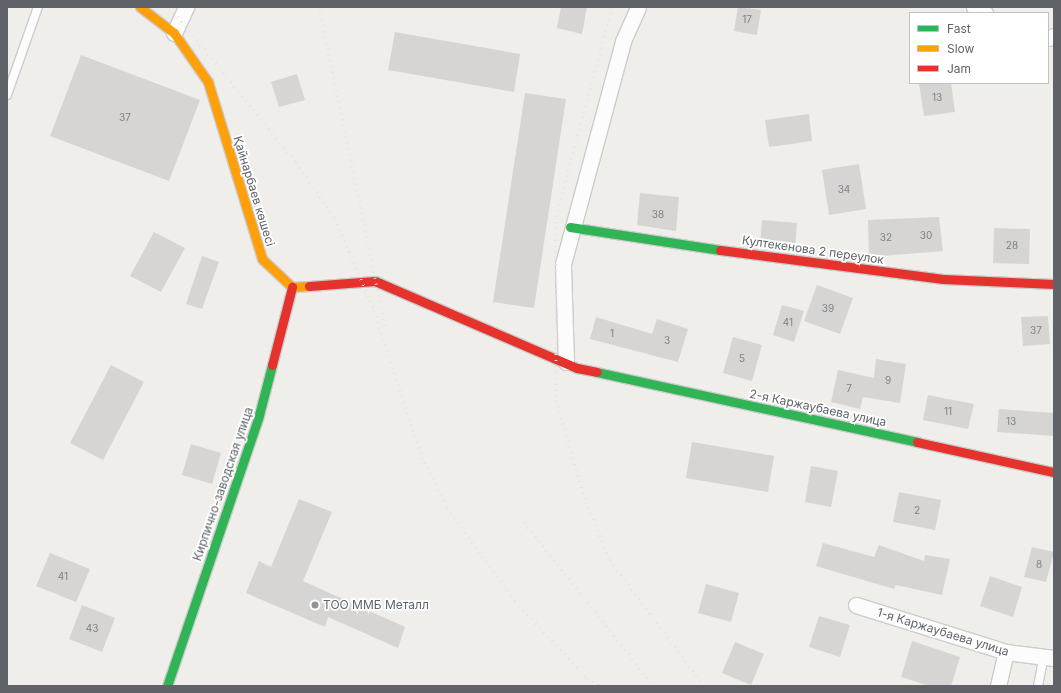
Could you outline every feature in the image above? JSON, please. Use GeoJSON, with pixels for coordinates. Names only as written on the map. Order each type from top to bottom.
{"type":"FeatureCollection","features":[{"type":"Feature","properties":{"kind":"street","name":"Қайнарбаев көшесі"},"geometry":{"type":"LineString","coordinates":[[140,7],[174,33],[208,82],[262,258],[292,287]]}},
{"type":"Feature","properties":{"kind":"street"},"geometry":{"type":"LineString","coordinates":[[174,33],[186,7]]}},
{"type":"Feature","properties":{"kind":"street"},"geometry":{"type":"LineString","coordinates":[[292,287],[375,281],[571,365],[563,264],[570,227],[623,41],[638,7]]}},
{"type":"Feature","properties":{"kind":"street"},"geometry":{"type":"LineString","coordinates":[[974,7],[983,12]]}},
{"type":"Feature","properties":{"kind":"street","name":"Култекенова 2 переулок"},"geometry":{"type":"LineString","coordinates":[[570,227],[820,265],[943,279],[1054,284]]}},
{"type":"Feature","properties":{"kind":"street","name":"Кирпично-заводская улица"},"geometry":{"type":"LineString","coordinates":[[167,686],[259,415],[292,287]]}},
{"type":"Feature","properties":{"kind":"street","name":"2-я Каржаубаева улица"},"geometry":{"type":"LineString","coordinates":[[571,365],[1054,472]]}},
{"type":"Feature","properties":{"kind":"street","name":"1-я Каржаубаева улица"},"geometry":{"type":"LineString","coordinates":[[856,606],[1006,652],[1049,657]]}},
{"type":"Feature","properties":{"kind":"street"},"geometry":{"type":"LineString","coordinates":[[998,686],[1006,652]]}},
{"type":"Feature","properties":{"kind":"lane"},"geometry":{"type":"LineString","coordinates":[[7,96],[38,7]]}},
{"type":"Feature","properties":{"kind":"lane"},"geometry":{"type":"LineString","coordinates":[[1038,686],[1049,657]]}},
{"type":"Feature","properties":{"kind":"building"},"geometry":{"type":"Polygon","coordinates":[[[561,7],[587,7],[582,34],[557,28],[561,7]]]}},
{"type":"Feature","properties":{"kind":"building"},"geometry":{"type":"Polygon","coordinates":[[[738,7],[761,10],[757,35],[734,31],[738,7]]]}},
{"type":"Feature","properties":{"kind":"building"},"geometry":{"type":"Polygon","coordinates":[[[395,32],[520,54],[514,92],[388,70],[395,32]]]}},
{"type":"Feature","properties":{"kind":"building"},"geometry":{"type":"Polygon","coordinates":[[[81,55],[200,100],[169,181],[50,136],[81,55]]]}},
{"type":"Feature","properties":{"kind":"building"},"geometry":{"type":"Polygon","coordinates":[[[297,74],[305,100],[279,107],[271,82],[297,74]]]}},
{"type":"Feature","properties":{"kind":"building"},"geometry":{"type":"Polygon","coordinates":[[[919,84],[951,84],[955,112],[924,116],[919,84]]]}},
{"type":"Feature","properties":{"kind":"building"},"geometry":{"type":"Polygon","coordinates":[[[525,93],[566,99],[534,308],[493,302],[525,93]]]}},
{"type":"Feature","properties":{"kind":"building"},"geometry":{"type":"Polygon","coordinates":[[[809,114],[812,141],[769,147],[765,120],[809,114]]]}},
{"type":"Feature","properties":{"kind":"building"},"geometry":{"type":"Polygon","coordinates":[[[859,164],[866,209],[829,215],[822,170],[859,164]]]}},
{"type":"Feature","properties":{"kind":"building"},"geometry":{"type":"Polygon","coordinates":[[[640,193],[679,197],[676,231],[637,225],[640,193]]]}},
{"type":"Feature","properties":{"kind":"building"},"geometry":{"type":"Polygon","coordinates":[[[939,217],[943,251],[869,257],[868,220],[939,217]]]}},
{"type":"Feature","properties":{"kind":"building"},"geometry":{"type":"Polygon","coordinates":[[[762,220],[797,223],[795,249],[760,244],[762,220]]]}},
{"type":"Feature","properties":{"kind":"building"},"geometry":{"type":"Polygon","coordinates":[[[994,228],[1030,229],[1029,264],[993,263],[994,228]]]}},
{"type":"Feature","properties":{"kind":"building"},"geometry":{"type":"Polygon","coordinates":[[[154,232],[185,248],[161,292],[130,276],[154,232]]]}},
{"type":"Feature","properties":{"kind":"building"},"geometry":{"type":"Polygon","coordinates":[[[202,256],[219,262],[202,309],[186,304],[202,256]]]}},
{"type":"Feature","properties":{"kind":"building"},"geometry":{"type":"Polygon","coordinates":[[[817,285],[853,298],[840,334],[804,321],[817,285]]]}},
{"type":"Feature","properties":{"kind":"building"},"geometry":{"type":"Polygon","coordinates":[[[782,305],[804,311],[794,342],[773,335],[782,305]]]}},
{"type":"Feature","properties":{"kind":"building"},"geometry":{"type":"Polygon","coordinates":[[[1048,316],[1050,344],[1023,346],[1021,317],[1048,316]]]}},
{"type":"Feature","properties":{"kind":"building"},"geometry":{"type":"Polygon","coordinates":[[[596,317],[652,334],[657,319],[688,329],[678,362],[590,339],[596,317]]]}},
{"type":"Feature","properties":{"kind":"building"},"geometry":{"type":"Polygon","coordinates":[[[733,337],[762,345],[752,381],[723,373],[733,337]]]}},
{"type":"Feature","properties":{"kind":"building"},"geometry":{"type":"Polygon","coordinates":[[[876,359],[906,364],[900,403],[863,397],[860,409],[831,402],[838,370],[874,378],[876,359]]]}},
{"type":"Feature","properties":{"kind":"building"},"geometry":{"type":"Polygon","coordinates":[[[111,365],[144,382],[103,460],[70,443],[111,365]]]}},
{"type":"Feature","properties":{"kind":"building"},"geometry":{"type":"Polygon","coordinates":[[[928,395],[974,404],[968,429],[923,420],[928,395]]]}},
{"type":"Feature","properties":{"kind":"building"},"geometry":{"type":"Polygon","coordinates":[[[999,409],[1054,413],[1054,436],[997,432],[999,409]]]}},
{"type":"Feature","properties":{"kind":"building"},"geometry":{"type":"Polygon","coordinates":[[[692,442],[774,456],[768,492],[686,478],[692,442]]]}},
{"type":"Feature","properties":{"kind":"building"},"geometry":{"type":"Polygon","coordinates":[[[191,444],[221,453],[212,484],[182,475],[191,444]]]}},
{"type":"Feature","properties":{"kind":"building"},"geometry":{"type":"Polygon","coordinates":[[[811,466],[838,471],[831,507],[805,502],[811,466]]]}},
{"type":"Feature","properties":{"kind":"building"},"geometry":{"type":"Polygon","coordinates":[[[899,492],[941,500],[935,530],[893,522],[899,492]]]}},
{"type":"Feature","properties":{"kind":"building","name":"ТОО ММБ Металл"},"geometry":{"type":"Polygon","coordinates":[[[299,499],[332,512],[303,581],[405,627],[398,648],[328,617],[325,627],[246,593],[259,561],[271,567],[299,499]]]}},
{"type":"Feature","properties":{"kind":"building"},"geometry":{"type":"Polygon","coordinates":[[[823,543],[874,557],[879,545],[924,561],[925,555],[950,559],[942,595],[896,585],[894,589],[816,566],[823,543]]]}},
{"type":"Feature","properties":{"kind":"building"},"geometry":{"type":"Polygon","coordinates":[[[1032,547],[1054,552],[1046,582],[1024,577],[1032,547]]]}},
{"type":"Feature","properties":{"kind":"building"},"geometry":{"type":"Polygon","coordinates":[[[50,553],[90,569],[76,602],[36,586],[50,553]]]}},
{"type":"Feature","properties":{"kind":"building"},"geometry":{"type":"Polygon","coordinates":[[[990,576],[1022,587],[1013,617],[980,606],[990,576]]]}},
{"type":"Feature","properties":{"kind":"building"},"geometry":{"type":"Polygon","coordinates":[[[706,584],[739,593],[731,622],[698,613],[706,584]]]}},
{"type":"Feature","properties":{"kind":"building"},"geometry":{"type":"Polygon","coordinates":[[[82,605],[115,618],[102,652],[69,639],[82,605]]]}},
{"type":"Feature","properties":{"kind":"building"},"geometry":{"type":"Polygon","coordinates":[[[819,616],[850,625],[840,657],[809,647],[819,616]]]}},
{"type":"Feature","properties":{"kind":"building"},"geometry":{"type":"Polygon","coordinates":[[[912,641],[960,657],[951,686],[929,686],[901,677],[912,641]]]}},
{"type":"Feature","properties":{"kind":"building"},"geometry":{"type":"Polygon","coordinates":[[[735,642],[764,654],[751,685],[722,673],[735,642]]]}},
{"type":"Feature","properties":{"kind":"railway"},"geometry":{"type":"LineString","coordinates":[[170,7],[296,162],[335,218],[374,310],[422,457],[447,508],[515,601],[587,678],[600,686]]}},
{"type":"Feature","properties":{"kind":"railway"},"geometry":{"type":"LineString","coordinates":[[319,7],[386,330]]}},
{"type":"Feature","properties":{"kind":"railway"},"geometry":{"type":"LineString","coordinates":[[612,7],[556,216],[556,400],[586,502],[610,560],[704,686]]}},
{"type":"Feature","properties":{"kind":"railway"},"geometry":{"type":"LineString","coordinates":[[524,522],[654,686]]}},
{"type":"Feature","properties":{"kind":"traffic: fast"},"geometry":{"type":"LineString","coordinates":[[570,227],[720,250]]}},
{"type":"Feature","properties":{"kind":"traffic: fast"},"geometry":{"type":"LineString","coordinates":[[167,686],[259,415],[272,365]]}},
{"type":"Feature","properties":{"kind":"traffic: fast"},"geometry":{"type":"LineString","coordinates":[[597,372],[917,442]]}},
{"type":"Feature","properties":{"kind":"traffic: slow"},"geometry":{"type":"LineString","coordinates":[[140,7],[174,33],[208,82],[262,259],[292,287],[309,286]]}},
{"type":"Feature","properties":{"kind":"traffic: jam"},"geometry":{"type":"LineString","coordinates":[[720,250],[943,279],[1054,284]]}},
{"type":"Feature","properties":{"kind":"traffic: jam"},"geometry":{"type":"LineString","coordinates":[[309,286],[375,281],[577,368],[597,372]]}},
{"type":"Feature","properties":{"kind":"traffic: jam"},"geometry":{"type":"LineString","coordinates":[[272,365],[292,287]]}},
{"type":"Feature","properties":{"kind":"traffic: jam"},"geometry":{"type":"LineString","coordinates":[[917,442],[1054,472]]}},
{"type":"Feature","properties":{"kind":"place","name":"ТОО ММБ Металл"},"geometry":{"type":"Point","coordinates":[315,605]}}]}
